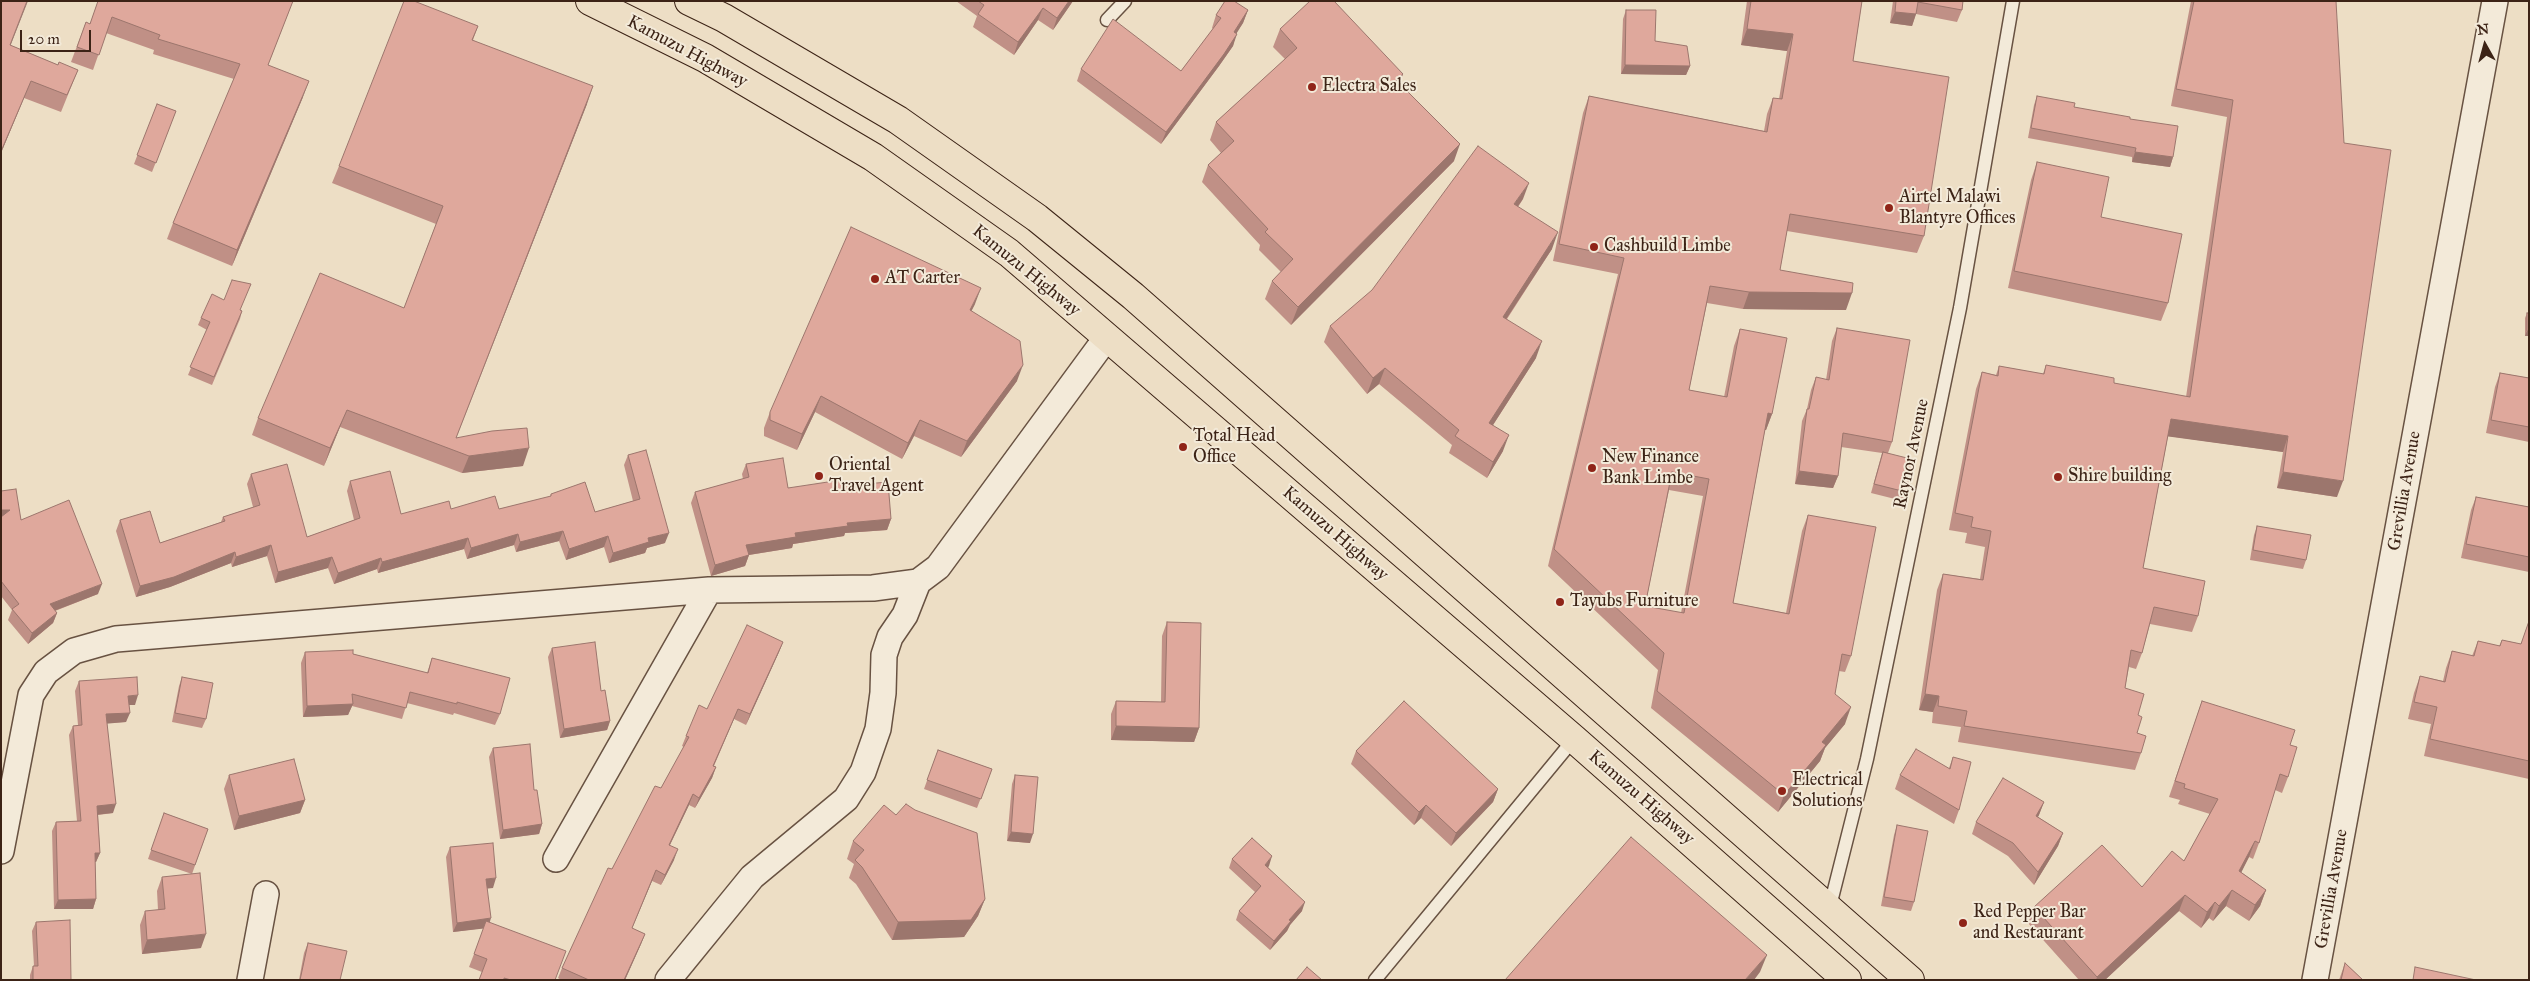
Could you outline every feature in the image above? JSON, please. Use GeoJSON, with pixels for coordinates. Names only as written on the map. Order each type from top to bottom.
{"type":"FeatureCollection","features":[{"type":"Feature","properties":{"kind":"highway","name":"Kamuzu Highway"},"geometry":{"type":"LineString","coordinates":[[590,1],[705,58],[873,157],[1009,253],[1574,739],[1847,980]]}},
{"type":"Feature","properties":{"kind":"highway"},"geometry":{"type":"LineString","coordinates":[[689,1],[724,18],[898,120],[1037,218],[1134,296],[1910,980]]}},
{"type":"Feature","properties":{"kind":"street","name":"Grevillia Avenue"},"geometry":{"type":"LineString","coordinates":[[2315,980],[2495,1]]}},
{"type":"Feature","properties":{"kind":"street"},"geometry":{"type":"LineString","coordinates":[[1,851],[31,695],[46,672],[74,651],[116,639],[709,590],[873,588],[918,582],[938,567],[1106,337]]}},
{"type":"Feature","properties":{"kind":"street"},"geometry":{"type":"LineString","coordinates":[[668,980],[752,877],[846,799],[863,772],[878,729],[883,693],[884,655],[890,637],[904,615],[918,582]]}},
{"type":"Feature","properties":{"kind":"street"},"geometry":{"type":"LineString","coordinates":[[556,859],[709,590]]}},
{"type":"Feature","properties":{"kind":"street"},"geometry":{"type":"LineString","coordinates":[[250,980],[266,894]]}},
{"type":"Feature","properties":{"kind":"lane"},"geometry":{"type":"LineString","coordinates":[[1107,20],[1125,1]]}},
{"type":"Feature","properties":{"kind":"lane","name":"Raynor Avenue"},"geometry":{"type":"LineString","coordinates":[[1829,910],[1867,759],[1956,327],[2013,1]]}},
{"type":"Feature","properties":{"kind":"lane"},"geometry":{"type":"LineString","coordinates":[[1375,980],[1574,739]]}},
{"type":"Feature","properties":{"kind":"building"},"geometry":{"type":"Polygon","coordinates":[[[1,1],[27,1],[10,45],[58,65],[59,62],[78,70],[67,95],[31,81],[2,149],[1,149],[1,1]]]}},
{"type":"Feature","properties":{"kind":"building"},"geometry":{"type":"Polygon","coordinates":[[[98,1],[293,1],[268,65],[309,81],[237,250],[173,223],[240,64],[158,39],[160,35],[112,17],[99,55],[77,47],[86,22],[90,24],[98,1]]]}},
{"type":"Feature","properties":{"kind":"building"},"geometry":{"type":"Polygon","coordinates":[[[404,1],[414,1],[478,26],[472,40],[593,86],[456,438],[492,431],[527,428],[529,448],[469,456],[347,410],[330,448],[258,418],[320,273],[404,308],[443,206],[339,166],[404,1]]]}},
{"type":"Feature","properties":{"kind":"building"},"geometry":{"type":"Polygon","coordinates":[[[978,1],[1069,1],[1057,18],[1043,8],[1018,42],[978,14],[984,5],[978,1]]]}},
{"type":"Feature","properties":{"kind":"building"},"geometry":{"type":"Polygon","coordinates":[[[1225,1],[1234,1],[1248,10],[1234,32],[1237,34],[1224,54],[1166,132],[1081,69],[1113,19],[1181,71],[1221,18],[1216,15],[1225,1]]]}},
{"type":"Feature","properties":{"kind":"building"},"geometry":{"type":"Polygon","coordinates":[[[1310,1],[1334,1],[1403,74],[1396,80],[1460,144],[1298,307],[1272,281],[1293,259],[1265,232],[1268,229],[1208,165],[1234,141],[1216,122],[1297,48],[1280,29],[1310,1]]]}},
{"type":"Feature","properties":{"kind":"building"},"geometry":{"type":"Polygon","coordinates":[[[1751,1],[1862,1],[1853,61],[1949,77],[1924,236],[1790,214],[1780,270],[1853,283],[1852,293],[1749,292],[1710,286],[1689,390],[1727,397],[1740,329],[1787,338],[1772,414],[1768,413],[1733,603],[1789,614],[1808,515],[1876,527],[1851,656],[1842,654],[1835,694],[1851,707],[1822,742],[1826,745],[1784,795],[1657,691],[1664,653],[1554,549],[1624,258],[1559,244],[1589,96],[1767,132],[1773,98],[1782,99],[1793,34],[1747,29],[1751,1]],[[1672,472],[1645,606],[1684,613],[1709,479],[1672,472]]]}},
{"type":"Feature","properties":{"kind":"building"},"geometry":{"type":"Polygon","coordinates":[[[1896,1],[1963,1],[1962,10],[1918,2],[1916,14],[1895,12],[1896,1]]]}},
{"type":"Feature","properties":{"kind":"building"},"geometry":{"type":"Polygon","coordinates":[[[2194,1],[2336,1],[2344,143],[2391,150],[2343,481],[2283,472],[2288,436],[2171,419],[2143,568],[2205,581],[2198,616],[2154,607],[2142,653],[2131,650],[2125,688],[2144,694],[2138,715],[2142,717],[2137,733],[2146,736],[2141,753],[1964,726],[1967,711],[1938,706],[1939,696],[1925,694],[1943,574],[1983,580],[1991,531],[1971,527],[1973,517],[1955,513],[1982,372],[1998,376],[1999,366],[2044,374],[2046,365],[2114,378],[2114,383],[2190,397],[2233,100],[2176,89],[2194,1]]]}},
{"type":"Feature","properties":{"kind":"building"},"geometry":{"type":"Polygon","coordinates":[[[1626,10],[1656,10],[1655,41],[1687,46],[1690,66],[1625,65],[1626,10]]]}},
{"type":"Feature","properties":{"kind":"building"},"geometry":{"type":"Polygon","coordinates":[[[2037,96],[2075,103],[2074,107],[2130,117],[2130,119],[2178,126],[2173,157],[2135,152],[2136,148],[2031,128],[2037,96]]]}},
{"type":"Feature","properties":{"kind":"building"},"geometry":{"type":"Polygon","coordinates":[[[157,104],[176,111],[156,163],[137,155],[157,104]]]}},
{"type":"Feature","properties":{"kind":"building"},"geometry":{"type":"Polygon","coordinates":[[[1478,146],[1529,183],[1514,204],[1558,232],[1503,317],[1542,341],[1489,423],[1509,435],[1493,462],[1455,436],[1459,430],[1385,368],[1373,378],[1330,326],[1372,290],[1478,146]]]}},
{"type":"Feature","properties":{"kind":"building"},"geometry":{"type":"Polygon","coordinates":[[[2037,162],[2109,177],[2101,217],[2182,234],[2168,303],[2014,271],[2037,162]]]}},
{"type":"Feature","properties":{"kind":"building"},"geometry":{"type":"Polygon","coordinates":[[[851,227],[981,288],[970,310],[1020,341],[1023,365],[967,441],[920,420],[908,443],[821,396],[802,434],[770,420],[770,412],[851,227]]]}},
{"type":"Feature","properties":{"kind":"building"},"geometry":{"type":"Polygon","coordinates":[[[232,280],[251,284],[240,310],[242,311],[214,377],[190,367],[210,322],[201,318],[212,294],[224,300],[232,280]]]}},
{"type":"Feature","properties":{"kind":"building"},"geometry":{"type":"Polygon","coordinates":[[[2527,313],[2529,313],[2529,331],[2527,331],[2527,313]]]}},
{"type":"Feature","properties":{"kind":"building"},"geometry":{"type":"Polygon","coordinates":[[[1837,328],[1910,340],[1892,442],[1843,433],[1838,476],[1799,471],[1807,409],[1809,409],[1816,377],[1829,380],[1837,328]]]}},
{"type":"Feature","properties":{"kind":"building"},"geometry":{"type":"Polygon","coordinates":[[[2500,373],[2529,378],[2529,427],[2491,420],[2500,373]]]}},
{"type":"Feature","properties":{"kind":"building"},"geometry":{"type":"Polygon","coordinates":[[[646,450],[669,533],[648,538],[649,542],[613,553],[608,536],[569,549],[563,531],[520,542],[518,534],[471,548],[468,538],[382,562],[381,558],[338,573],[332,557],[278,572],[271,545],[236,557],[235,552],[174,577],[140,586],[120,520],[150,511],[160,543],[225,521],[223,517],[260,505],[251,474],[287,464],[307,537],[360,518],[350,481],[390,471],[401,514],[449,501],[451,509],[495,496],[499,509],[551,496],[551,494],[585,482],[595,512],[640,499],[628,455],[646,450]]]}},
{"type":"Feature","properties":{"kind":"building"},"geometry":{"type":"Polygon","coordinates":[[[1883,452],[1915,460],[1906,492],[1874,484],[1883,452]]]}},
{"type":"Feature","properties":{"kind":"building"},"geometry":{"type":"Polygon","coordinates":[[[783,458],[788,488],[841,480],[842,486],[888,482],[891,519],[847,523],[848,526],[795,533],[796,537],[746,545],[749,555],[715,565],[695,492],[749,477],[746,464],[783,458]]]}},
{"type":"Feature","properties":{"kind":"building"},"geometry":{"type":"Polygon","coordinates":[[[16,489],[21,520],[69,500],[102,584],[50,604],[57,613],[32,633],[12,609],[19,604],[1,581],[1,517],[10,510],[1,510],[1,491],[16,489]]]}},
{"type":"Feature","properties":{"kind":"building"},"geometry":{"type":"Polygon","coordinates":[[[2476,497],[2529,507],[2529,557],[2466,544],[2476,497]]]}},
{"type":"Feature","properties":{"kind":"building"},"geometry":{"type":"Polygon","coordinates":[[[2257,526],[2311,535],[2306,560],[2253,550],[2257,526]]]}},
{"type":"Feature","properties":{"kind":"building"},"geometry":{"type":"Polygon","coordinates":[[[2529,621],[2529,761],[2430,739],[2437,707],[2414,702],[2420,676],[2445,682],[2452,651],[2474,656],[2478,641],[2500,646],[2502,640],[2521,644],[2529,621]]]}},
{"type":"Feature","properties":{"kind":"building"},"geometry":{"type":"Polygon","coordinates":[[[1167,622],[1201,623],[1199,728],[1116,726],[1116,701],[1165,702],[1167,622]]]}},
{"type":"Feature","properties":{"kind":"building"},"geometry":{"type":"Polygon","coordinates":[[[747,625],[783,642],[750,714],[738,709],[713,766],[716,767],[699,798],[693,794],[669,845],[678,849],[665,875],[656,870],[632,928],[645,934],[624,980],[589,980],[562,968],[608,868],[612,869],[655,786],[661,788],[689,737],[686,736],[699,705],[707,709],[747,625]]]}},
{"type":"Feature","properties":{"kind":"building"},"geometry":{"type":"Polygon","coordinates":[[[595,642],[601,691],[605,690],[610,721],[564,729],[552,648],[595,642]]]}},
{"type":"Feature","properties":{"kind":"building"},"geometry":{"type":"Polygon","coordinates":[[[353,650],[353,654],[428,673],[432,658],[510,678],[500,714],[410,692],[406,708],[352,694],[353,704],[307,706],[305,652],[353,650]]]}},
{"type":"Feature","properties":{"kind":"building"},"geometry":{"type":"Polygon","coordinates":[[[137,677],[138,695],[128,696],[130,713],[106,714],[116,804],[97,806],[100,853],[95,853],[96,899],[58,900],[56,822],[81,821],[73,726],[82,725],[79,681],[137,677]]]}},
{"type":"Feature","properties":{"kind":"building"},"geometry":{"type":"Polygon","coordinates":[[[182,677],[213,683],[206,719],[175,713],[182,677]]]}},
{"type":"Feature","properties":{"kind":"building"},"geometry":{"type":"Polygon","coordinates":[[[1404,701],[1498,789],[1456,833],[1426,805],[1419,812],[1356,751],[1404,701]]]}},
{"type":"Feature","properties":{"kind":"building"},"geometry":{"type":"Polygon","coordinates":[[[2202,701],[2295,730],[2290,745],[2297,747],[2288,777],[2280,774],[2259,843],[2255,841],[2239,871],[2266,890],[2255,905],[2232,890],[2219,906],[2215,902],[2207,912],[2185,895],[2097,977],[2034,907],[2102,845],[2142,887],[2172,851],[2184,861],[2218,799],[2184,788],[2185,784],[2175,781],[2202,701]]]}},
{"type":"Feature","properties":{"kind":"building"},"geometry":{"type":"Polygon","coordinates":[[[530,744],[534,790],[537,790],[542,824],[503,830],[493,748],[530,744]]]}},
{"type":"Feature","properties":{"kind":"building"},"geometry":{"type":"Polygon","coordinates":[[[1916,749],[1950,769],[1953,757],[1971,762],[1959,810],[1900,775],[1916,749]]]}},
{"type":"Feature","properties":{"kind":"building"},"geometry":{"type":"Polygon","coordinates":[[[938,750],[992,769],[981,799],[927,780],[938,750]]]}},
{"type":"Feature","properties":{"kind":"building"},"geometry":{"type":"Polygon","coordinates":[[[294,759],[305,800],[239,816],[229,775],[294,759]]]}},
{"type":"Feature","properties":{"kind":"building"},"geometry":{"type":"Polygon","coordinates":[[[1015,775],[1038,777],[1033,834],[1011,832],[1015,775]]]}},
{"type":"Feature","properties":{"kind":"building"},"geometry":{"type":"Polygon","coordinates":[[[2003,778],[2044,802],[2036,816],[2063,833],[2038,872],[2013,843],[1976,822],[2003,778]]]}},
{"type":"Feature","properties":{"kind":"building"},"geometry":{"type":"Polygon","coordinates":[[[906,804],[915,810],[977,833],[985,899],[971,920],[898,922],[862,867],[855,860],[864,850],[853,841],[884,805],[896,815],[906,804]]]}},
{"type":"Feature","properties":{"kind":"building"},"geometry":{"type":"Polygon","coordinates":[[[164,813],[208,829],[195,865],[151,850],[164,813]]]}},
{"type":"Feature","properties":{"kind":"building"},"geometry":{"type":"Polygon","coordinates":[[[1897,825],[1928,831],[1914,902],[1884,897],[1897,825]]]}},
{"type":"Feature","properties":{"kind":"building"},"geometry":{"type":"Polygon","coordinates":[[[1631,837],[1767,955],[1745,980],[1505,980],[1631,837]]]}},
{"type":"Feature","properties":{"kind":"building"},"geometry":{"type":"Polygon","coordinates":[[[1252,838],[1272,856],[1265,865],[1305,902],[1274,941],[1239,911],[1261,886],[1232,859],[1252,838]]]}},
{"type":"Feature","properties":{"kind":"building"},"geometry":{"type":"Polygon","coordinates":[[[493,843],[496,878],[486,879],[491,918],[457,923],[450,847],[493,843]]]}},
{"type":"Feature","properties":{"kind":"building"},"geometry":{"type":"Polygon","coordinates":[[[200,873],[206,934],[147,940],[145,911],[165,909],[162,877],[200,873]]]}},
{"type":"Feature","properties":{"kind":"building"},"geometry":{"type":"Polygon","coordinates":[[[70,920],[71,980],[33,980],[33,966],[38,966],[36,922],[70,920]]]}},
{"type":"Feature","properties":{"kind":"building"},"geometry":{"type":"Polygon","coordinates":[[[486,921],[566,951],[555,980],[511,980],[504,978],[504,980],[479,980],[487,959],[474,954],[486,921]]]}},
{"type":"Feature","properties":{"kind":"building"},"geometry":{"type":"Polygon","coordinates":[[[308,943],[347,951],[340,980],[300,980],[308,943]]]}},
{"type":"Feature","properties":{"kind":"building"},"geometry":{"type":"Polygon","coordinates":[[[2345,963],[2363,980],[2341,980],[2345,963]]]}},
{"type":"Feature","properties":{"kind":"building"},"geometry":{"type":"Polygon","coordinates":[[[1307,967],[1322,980],[1296,980],[1307,967]]]}},
{"type":"Feature","properties":{"kind":"building"},"geometry":{"type":"Polygon","coordinates":[[[2415,967],[2476,980],[2413,980],[2415,967]]]}},
{"type":"Feature","properties":{"kind":"place","name":"Electra Sales"},"geometry":{"type":"Point","coordinates":[1312,87]}},
{"type":"Feature","properties":{"kind":"place","name":"Airtel Malawi Blantyre Offices"},"geometry":{"type":"Point","coordinates":[1889,208]}},
{"type":"Feature","properties":{"kind":"place","name":"Cashbuild Limbe"},"geometry":{"type":"Point","coordinates":[1594,247]}},
{"type":"Feature","properties":{"kind":"place","name":"AT Carter"},"geometry":{"type":"Point","coordinates":[875,279]}},
{"type":"Feature","properties":{"kind":"place","name":"Total Head Office"},"geometry":{"type":"Point","coordinates":[1183,447]}},
{"type":"Feature","properties":{"kind":"place","name":"New Finance Bank Limbe"},"geometry":{"type":"Point","coordinates":[1592,468]}},
{"type":"Feature","properties":{"kind":"place","name":"Oriental Travel Agent"},"geometry":{"type":"Point","coordinates":[819,476]}},
{"type":"Feature","properties":{"kind":"place","name":"Shire building"},"geometry":{"type":"Point","coordinates":[2058,477]}},
{"type":"Feature","properties":{"kind":"place","name":"Tayubs Furniture"},"geometry":{"type":"Point","coordinates":[1560,602]}},
{"type":"Feature","properties":{"kind":"place","name":"Electrical Solutions"},"geometry":{"type":"Point","coordinates":[1782,791]}},
{"type":"Feature","properties":{"kind":"place","name":"Red Pepper Bar and Restaurant"},"geometry":{"type":"Point","coordinates":[1963,923]}}]}
